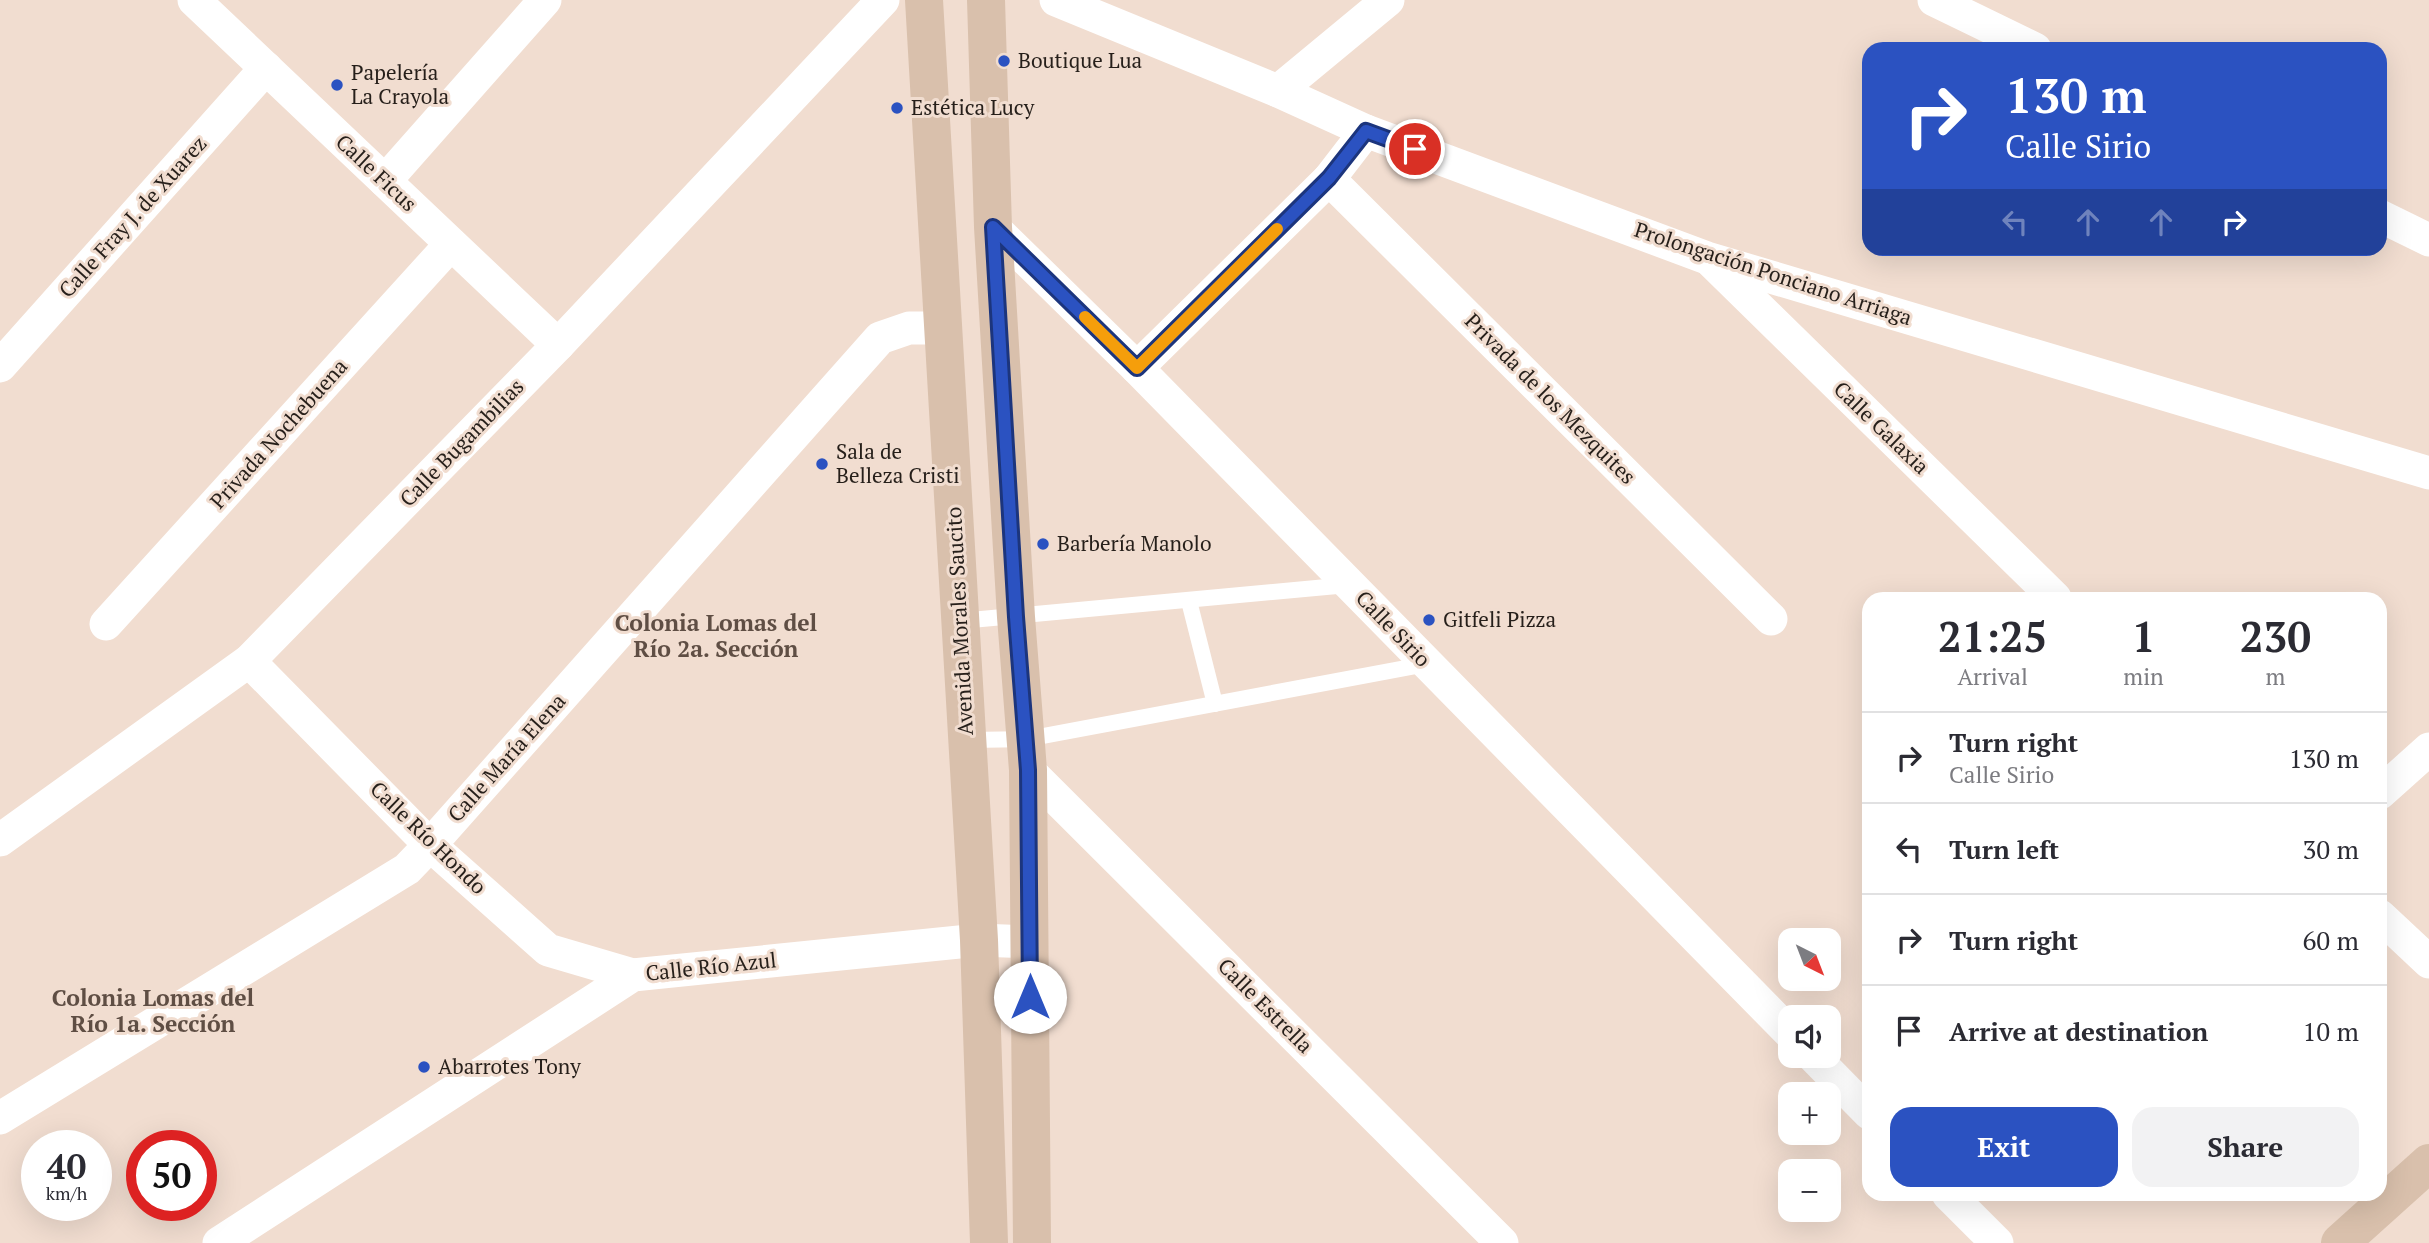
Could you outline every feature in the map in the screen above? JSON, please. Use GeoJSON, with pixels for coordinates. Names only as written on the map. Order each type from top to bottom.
{"type":"FeatureCollection","features":[{"type":"Feature","properties":{"kind":"main road","name":"Avenida Morales Saucito"},"geometry":{"type":"LineString","coordinates":[[924,0],[979,940],[989,1243]]}},
{"type":"Feature","properties":{"kind":"main road"},"geometry":{"type":"LineString","coordinates":[[986,0],[993,227],[1016,617],[1027,755],[1032,1243]]}},
{"type":"Feature","properties":{"kind":"main road"},"geometry":{"type":"LineString","coordinates":[[2387,1201],[2429,1163]]}},
{"type":"Feature","properties":{"kind":"main road"},"geometry":{"type":"LineString","coordinates":[[2340,1243],[2387,1201]]}},
{"type":"Feature","properties":{"kind":"street","name":"Calle Ficus"},"geometry":{"type":"LineString","coordinates":[[194,0],[558,345]]}},
{"type":"Feature","properties":{"kind":"street"},"geometry":{"type":"LineString","coordinates":[[385,181],[545,0]]}},
{"type":"Feature","properties":{"kind":"street","name":"Calle Bugambilias"},"geometry":{"type":"LineString","coordinates":[[0,840],[249,661],[558,345],[883,0]]}},
{"type":"Feature","properties":{"kind":"street","name":"Prolongación Ponciano Arriaga"},"geometry":{"type":"LineString","coordinates":[[1056,0],[1278,91],[1366,131],[1707,258],[2429,473]]}},
{"type":"Feature","properties":{"kind":"street"},"geometry":{"type":"LineString","coordinates":[[1278,91],[1388,0]]}},
{"type":"Feature","properties":{"kind":"street"},"geometry":{"type":"LineString","coordinates":[[1934,0],[2021,42]]}},
{"type":"Feature","properties":{"kind":"street","name":"Calle Fray J. de Xuarez"},"geometry":{"type":"LineString","coordinates":[[0,366],[266,68]]}},
{"type":"Feature","properties":{"kind":"street"},"geometry":{"type":"LineString","coordinates":[[1137,368],[1329,178],[1366,131]]}},
{"type":"Feature","properties":{"kind":"street","name":"Privada de los Mezquites"},"geometry":{"type":"LineString","coordinates":[[1329,178],[1772,619]]}},
{"type":"Feature","properties":{"kind":"street"},"geometry":{"type":"LineString","coordinates":[[2387,219],[2429,240]]}},
{"type":"Feature","properties":{"kind":"street","name":"Calle Sirio"},"geometry":{"type":"LineString","coordinates":[[993,227],[1137,368],[1778,1021]]}},
{"type":"Feature","properties":{"kind":"street","name":"Privada Nochebuena"},"geometry":{"type":"LineString","coordinates":[[106,624],[452,244]]}},
{"type":"Feature","properties":{"kind":"street","name":"Calle Galaxia"},"geometry":{"type":"LineString","coordinates":[[1707,258],[2049,592]]}},
{"type":"Feature","properties":{"kind":"street","name":"Calle María Elena"},"geometry":{"type":"LineString","coordinates":[[0,1118],[407,869],[880,338],[909,328],[943,328]]}},
{"type":"Feature","properties":{"kind":"street","name":"Calle Río Hondo"},"geometry":{"type":"LineString","coordinates":[[249,661],[430,845],[548,950],[633,975]]}},
{"type":"Feature","properties":{"kind":"street"},"geometry":{"type":"LineString","coordinates":[[2387,787],[2429,748]]}},
{"type":"Feature","properties":{"kind":"street","name":"Calle Estrella"},"geometry":{"type":"LineString","coordinates":[[1027,755],[1502,1243]]}},
{"type":"Feature","properties":{"kind":"street"},"geometry":{"type":"LineString","coordinates":[[2387,923],[2429,962]]}},
{"type":"Feature","properties":{"kind":"street","name":"Calle Río Azul"},"geometry":{"type":"LineString","coordinates":[[219,1243],[633,975],[979,940],[1029,942]]}},
{"type":"Feature","properties":{"kind":"street"},"geometry":{"type":"LineString","coordinates":[[1825,1068],[1862,1106]]}},
{"type":"Feature","properties":{"kind":"street"},"geometry":{"type":"LineString","coordinates":[[1955,1201],[1997,1243]]}},
{"type":"Feature","properties":{"kind":"lane"},"geometry":{"type":"LineString","coordinates":[[960,621],[1349,584]]}},
{"type":"Feature","properties":{"kind":"lane"},"geometry":{"type":"LineString","coordinates":[[1189,601],[1215,705]]}},
{"type":"Feature","properties":{"kind":"lane"},"geometry":{"type":"LineString","coordinates":[[967,740],[1027,755],[1215,705],[1427,664]]}},
{"type":"Feature","properties":{"kind":"slow traffic"},"geometry":{"type":"LineString","coordinates":[[1085,317],[1137,368],[1277,229]]}},
{"type":"Feature","properties":{"kind":"place","name":"Boutique Lua"},"geometry":{"type":"Point","coordinates":[1004,61]}},
{"type":"Feature","properties":{"kind":"place","name":"Papelería La Crayola"},"geometry":{"type":"Point","coordinates":[337,85]}},
{"type":"Feature","properties":{"kind":"place","name":"Estética Lucy"},"geometry":{"type":"Point","coordinates":[897,108]}},
{"type":"Feature","properties":{"kind":"place","name":"Sala de Belleza Cristi"},"geometry":{"type":"Point","coordinates":[822,464]}},
{"type":"Feature","properties":{"kind":"place","name":"Barbería Manolo"},"geometry":{"type":"Point","coordinates":[1043,544]}},
{"type":"Feature","properties":{"kind":"place","name":"Gitfeli Pizza"},"geometry":{"type":"Point","coordinates":[1429,620]}},
{"type":"Feature","properties":{"kind":"place","name":"Abarrotes Tony"},"geometry":{"type":"Point","coordinates":[424,1067]}},
{"type":"Feature","properties":{"kind":"district","name":"Colonia Lomas del Río 2a. Sección"},"geometry":{"type":"Point","coordinates":[716,636]}},
{"type":"Feature","properties":{"kind":"district","name":"Colonia Lomas del Río 1a. Sección"},"geometry":{"type":"Point","coordinates":[153,1011]}},
{"type":"Feature","properties":{"kind":"route"},"geometry":{"type":"LineString","coordinates":[[1030,997],[1028,770],[1016,617],[993,227],[1137,368],[1329,178],[1366,131],[1415,149]]}}]}
